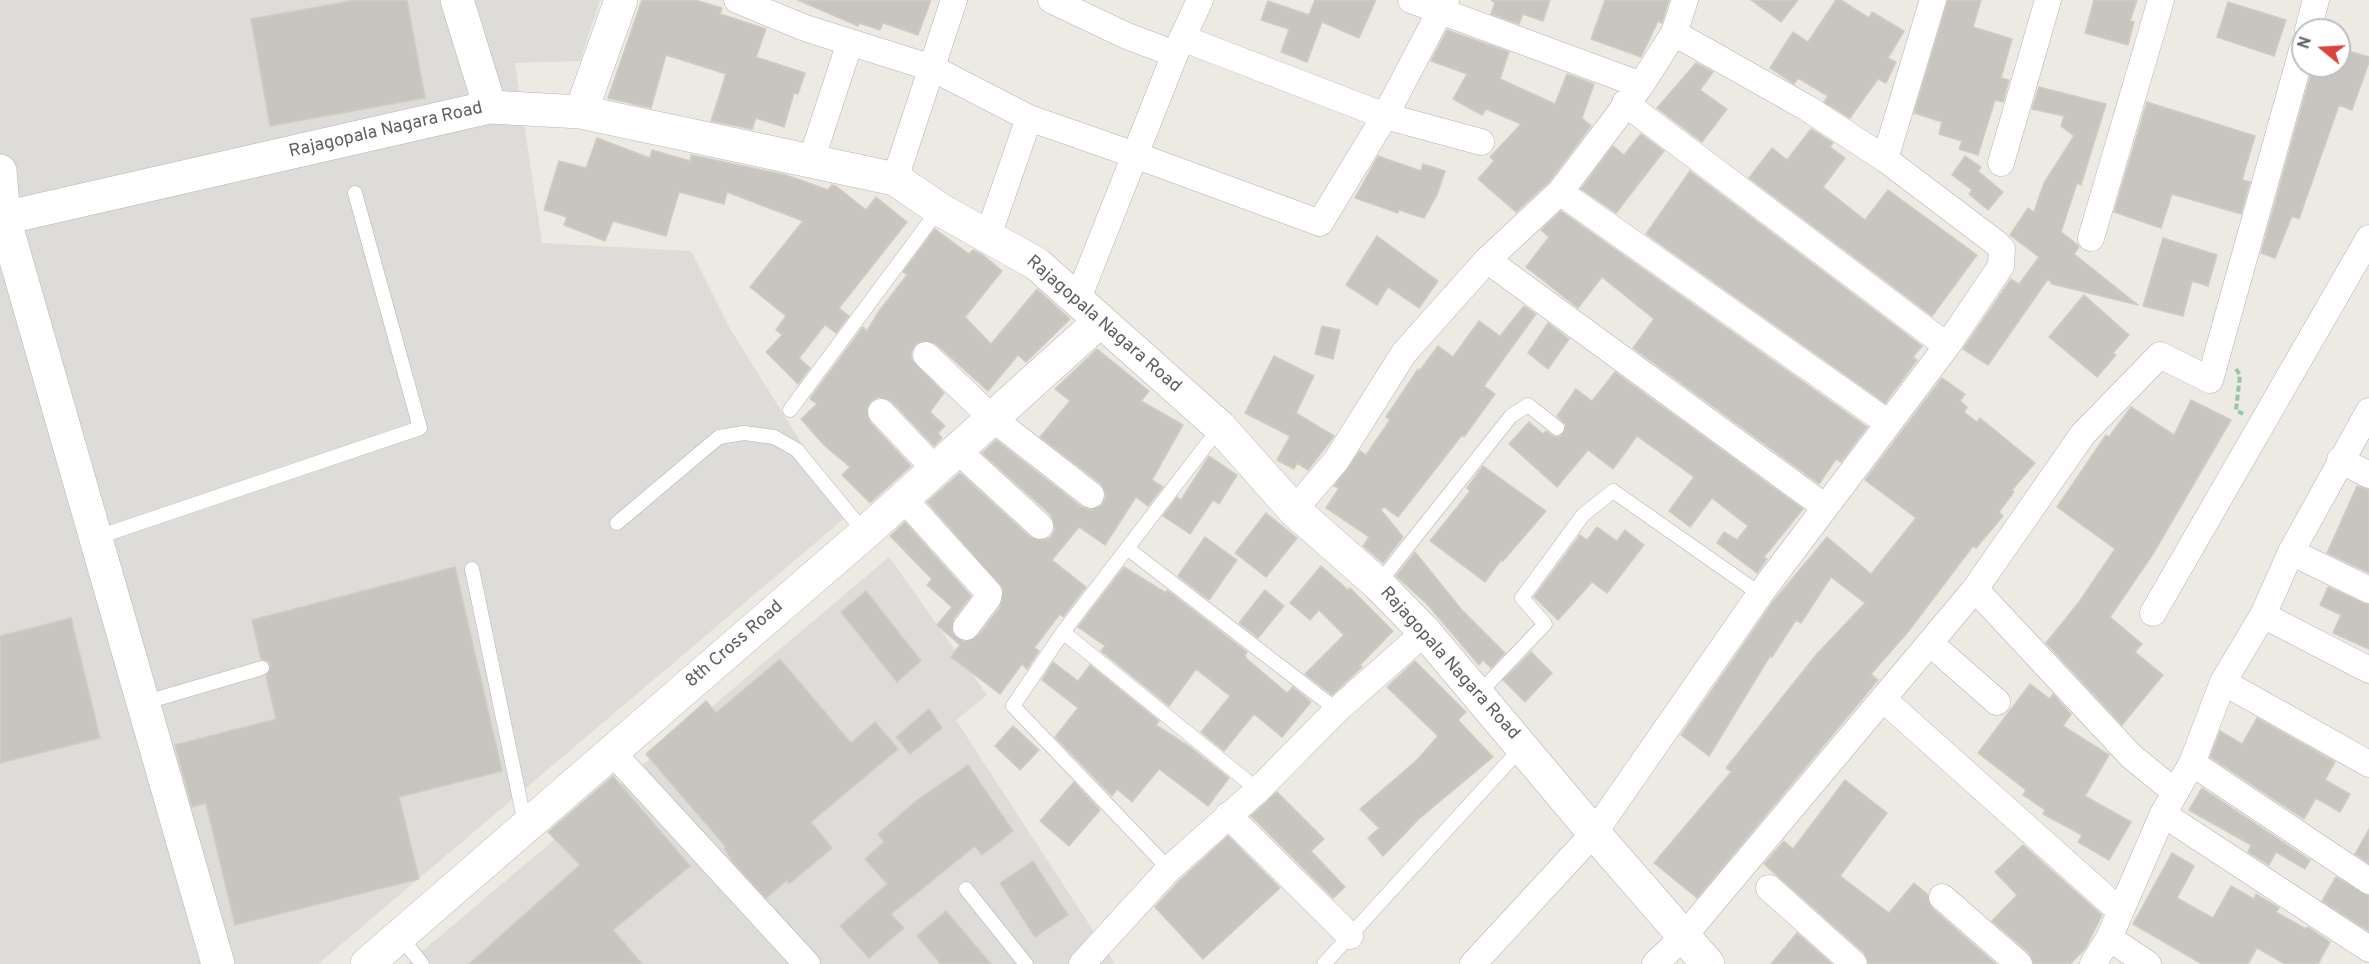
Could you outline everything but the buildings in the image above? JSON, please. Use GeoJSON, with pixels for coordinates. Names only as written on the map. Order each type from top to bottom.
{"type":"FeatureCollection","features":[{"type":"Feature","properties":{"kind":"street"},"geometry":{"type":"LineString","coordinates":[[457,0],[490,107]]}},
{"type":"Feature","properties":{"kind":"street"},"geometry":{"type":"LineString","coordinates":[[581,112],[621,0]]}},
{"type":"Feature","properties":{"kind":"street"},"geometry":{"type":"LineString","coordinates":[[737,0],[805,28],[932,68],[1029,118],[1135,154],[1320,223],[1385,116],[1443,5]]}},
{"type":"Feature","properties":{"kind":"street"},"geometry":{"type":"LineString","coordinates":[[896,179],[954,0]]}},
{"type":"Feature","properties":{"kind":"street"},"geometry":{"type":"LineString","coordinates":[[1051,0],[1127,36],[1179,46],[1385,116],[1481,142]]}},
{"type":"Feature","properties":{"kind":"street"},"geometry":{"type":"LineString","coordinates":[[1088,311],[1135,154],[1200,0]]}},
{"type":"Feature","properties":{"kind":"street"},"geometry":{"type":"LineString","coordinates":[[1411,0],[1443,5],[1633,94],[1947,346]]}},
{"type":"Feature","properties":{"kind":"street"},"geometry":{"type":"LineString","coordinates":[[1294,510],[1336,461],[1404,353],[1487,260],[1560,192],[1633,94],[1674,33],[1685,0]]}},
{"type":"Feature","properties":{"kind":"street"},"geometry":{"type":"LineString","coordinates":[[1885,159],[1933,0]]}},
{"type":"Feature","properties":{"kind":"street"},"geometry":{"type":"LineString","coordinates":[[2001,163],[2048,0]]}},
{"type":"Feature","properties":{"kind":"street"},"geometry":{"type":"LineString","coordinates":[[2091,238],[2161,0]]}},
{"type":"Feature","properties":{"kind":"street"},"geometry":{"type":"LineString","coordinates":[[2311,18],[2316,0]]}},
{"type":"Feature","properties":{"kind":"street"},"geometry":{"type":"LineString","coordinates":[[1473,964],[1594,833],[1760,594],[1947,346],[2001,266],[2002,249],[1885,159],[1807,108],[1674,33]]}},
{"type":"Feature","properties":{"kind":"street"},"geometry":{"type":"LineString","coordinates":[[811,161],[850,42]]}},
{"type":"Feature","properties":{"kind":"street"},"geometry":{"type":"LineString","coordinates":[[1655,964],[1684,936],[1975,589],[2083,434],[2117,398],[2160,355],[2210,380],[2294,78]]}},
{"type":"Feature","properties":{"kind":"street","name":"Rajagopala Nagara Road"},"geometry":{"type":"LineString","coordinates":[[2,219],[490,107],[581,112],[896,179],[939,210],[1037,264],[1220,427],[1294,510],[1378,584],[1425,632],[1707,964]]}},
{"type":"Feature","properties":{"kind":"street"},"geometry":{"type":"LineString","coordinates":[[988,236],[1029,118]]}},
{"type":"Feature","properties":{"kind":"street"},"geometry":{"type":"LineString","coordinates":[[0,171],[2,219],[218,964]]}},
{"type":"Feature","properties":{"kind":"street"},"geometry":{"type":"LineString","coordinates":[[1560,192],[1888,423]]}},
{"type":"Feature","properties":{"kind":"street"},"geometry":{"type":"LineString","coordinates":[[2152,613],[2369,238]]}},
{"type":"Feature","properties":{"kind":"street"},"geometry":{"type":"LineString","coordinates":[[1487,260],[1825,507]]}},
{"type":"Feature","properties":{"kind":"street","name":"8th Cross Road"},"geometry":{"type":"LineString","coordinates":[[367,964],[865,533],[992,418],[1088,311]]}},
{"type":"Feature","properties":{"kind":"street"},"geometry":{"type":"LineString","coordinates":[[926,355],[992,418],[1091,495]]}},
{"type":"Feature","properties":{"kind":"street"},"geometry":{"type":"LineString","coordinates":[[2093,964],[2109,938],[2163,814],[2192,763],[2223,682],[2263,615],[2291,552],[2369,411]]}},
{"type":"Feature","properties":{"kind":"street"},"geometry":{"type":"LineString","coordinates":[[881,412],[1040,526]]}},
{"type":"Feature","properties":{"kind":"street"},"geometry":{"type":"LineString","coordinates":[[2340,460],[2369,475]]}},
{"type":"Feature","properties":{"kind":"street"},"geometry":{"type":"LineString","coordinates":[[903,498],[989,593],[988,598],[966,627]]}},
{"type":"Feature","properties":{"kind":"street"},"geometry":{"type":"LineString","coordinates":[[2291,552],[2369,590]]}},
{"type":"Feature","properties":{"kind":"street"},"geometry":{"type":"LineString","coordinates":[[1975,589],[2131,756],[2175,792]]}},
{"type":"Feature","properties":{"kind":"street"},"geometry":{"type":"LineString","coordinates":[[2263,615],[2369,670]]}},
{"type":"Feature","properties":{"kind":"street"},"geometry":{"type":"LineString","coordinates":[[1082,964],[1169,869],[1258,790],[1337,710],[1425,632]]}},
{"type":"Feature","properties":{"kind":"street"},"geometry":{"type":"LineString","coordinates":[[1930,642],[1997,702]]}},
{"type":"Feature","properties":{"kind":"street"},"geometry":{"type":"LineString","coordinates":[[2223,682],[2369,764]]}},
{"type":"Feature","properties":{"kind":"street"},"geometry":{"type":"LineString","coordinates":[[1883,699],[2121,911]]}},
{"type":"Feature","properties":{"kind":"street"},"geometry":{"type":"LineString","coordinates":[[612,752],[807,964]]}},
{"type":"Feature","properties":{"kind":"street"},"geometry":{"type":"LineString","coordinates":[[2192,763],[2369,882]]}},
{"type":"Feature","properties":{"kind":"street"},"geometry":{"type":"LineString","coordinates":[[2163,814],[2369,949]]}},
{"type":"Feature","properties":{"kind":"street"},"geometry":{"type":"LineString","coordinates":[[1228,815],[1350,936]]}},
{"type":"Feature","properties":{"kind":"street"},"geometry":{"type":"LineString","coordinates":[[1769,888],[1854,964]]}},
{"type":"Feature","properties":{"kind":"street"},"geometry":{"type":"LineString","coordinates":[[1942,897],[2019,964]]}},
{"type":"Feature","properties":{"kind":"street"},"geometry":{"type":"LineString","coordinates":[[2109,938],[2148,964]]}},
{"type":"Feature","properties":{"kind":"lane"},"geometry":{"type":"LineString","coordinates":[[95,538],[420,428],[355,194]]}},
{"type":"Feature","properties":{"kind":"lane"},"geometry":{"type":"LineString","coordinates":[[789,410],[939,210]]}},
{"type":"Feature","properties":{"kind":"lane"},"geometry":{"type":"LineString","coordinates":[[1378,584],[1510,416],[1528,405],[1557,428]]}},
{"type":"Feature","properties":{"kind":"lane"},"geometry":{"type":"LineString","coordinates":[[1169,869],[1013,706],[1063,632],[1220,427]]}},
{"type":"Feature","properties":{"kind":"lane"},"geometry":{"type":"LineString","coordinates":[[617,523],[719,438],[744,433],[774,437],[797,450],[865,533]]}},
{"type":"Feature","properties":{"kind":"lane"},"geometry":{"type":"LineString","coordinates":[[1478,694],[1545,624],[1522,598],[1583,515],[1613,491],[1760,594]]}},
{"type":"Feature","properties":{"kind":"lane"},"geometry":{"type":"LineString","coordinates":[[1127,548],[1337,710]]}},
{"type":"Feature","properties":{"kind":"lane"},"geometry":{"type":"LineString","coordinates":[[472,569],[526,826]]}},
{"type":"Feature","properties":{"kind":"lane"},"geometry":{"type":"LineString","coordinates":[[1063,632],[1258,790]]}},
{"type":"Feature","properties":{"kind":"lane"},"geometry":{"type":"LineString","coordinates":[[143,703],[262,668]]}},
{"type":"Feature","properties":{"kind":"lane"},"geometry":{"type":"LineString","coordinates":[[1324,964],[1523,746]]}},
{"type":"Feature","properties":{"kind":"lane"},"geometry":{"type":"LineString","coordinates":[[966,889],[1026,964]]}},
{"type":"Feature","properties":{"kind":"lane"},"geometry":{"type":"LineString","coordinates":[[400,936],[422,964]]}},
{"type":"Feature","properties":{"kind":"path"},"geometry":{"type":"LineString","coordinates":[[2219,347],[2240,375],[2236,410],[2260,426]]}},
{"type":"Feature","properties":{"kind":"shaded area"},"geometry":{"type":"Polygon","coordinates":[[[0,0],[600,0],[580,61],[515,63],[542,243],[691,251],[729,327],[847,516],[318,964],[0,964],[0,0]]]}},
{"type":"Feature","properties":{"kind":"shaded area"},"geometry":{"type":"Polygon","coordinates":[[[889,557],[987,695],[956,720],[1115,964],[407,964],[889,557]]]}}]}
